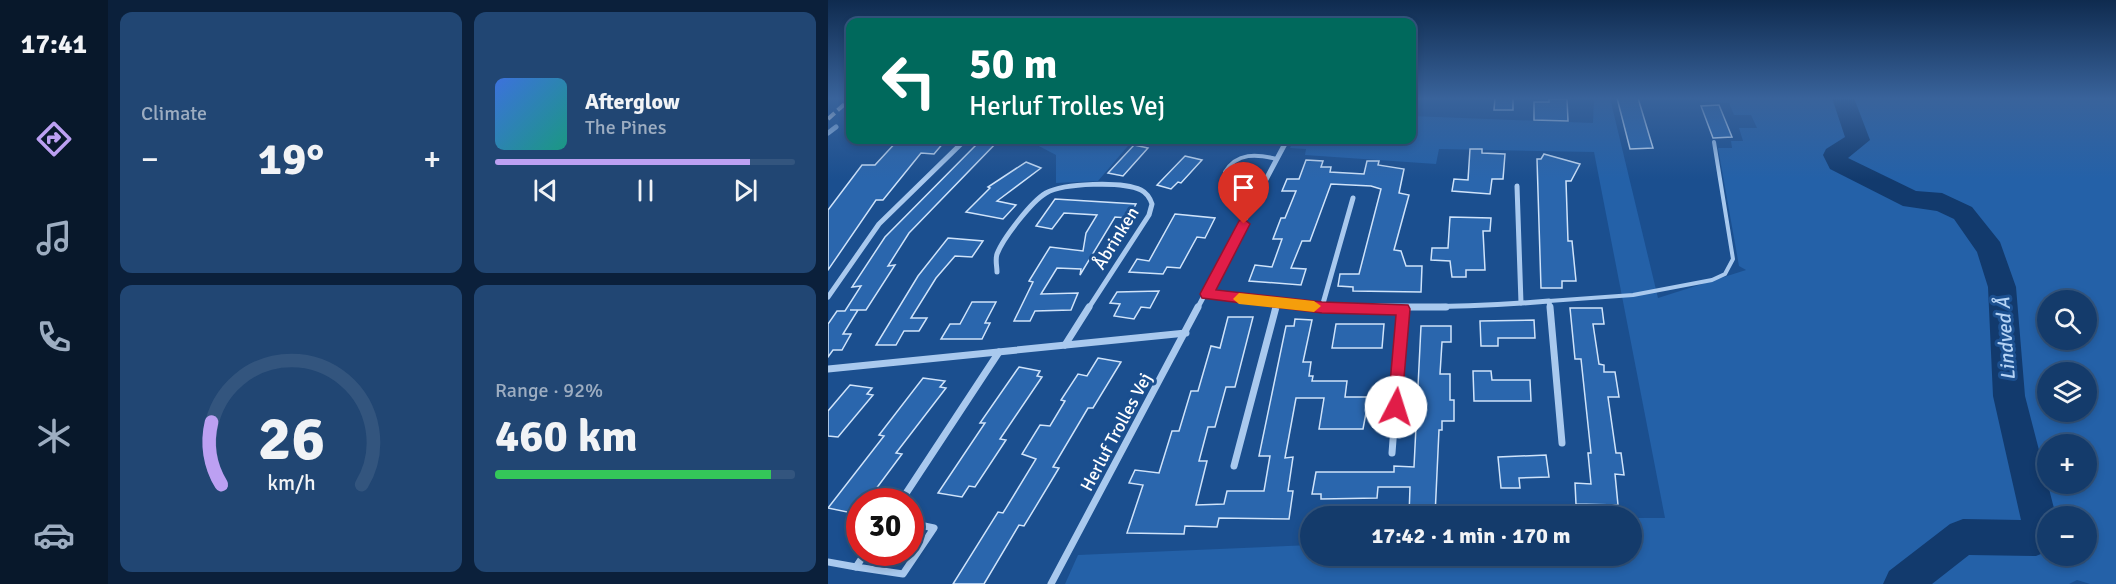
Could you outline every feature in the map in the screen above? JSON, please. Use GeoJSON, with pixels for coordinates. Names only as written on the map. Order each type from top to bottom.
{"type":"FeatureCollection","features":[{"type":"Feature","properties":{"kind":"street"},"geometry":{"type":"LineString","coordinates":[[828,133],[836,126]]}},
{"type":"Feature","properties":{"kind":"street"},"geometry":{"type":"LineString","coordinates":[[828,297],[879,224],[904,197],[961,144]]}},
{"type":"Feature","properties":{"kind":"street","name":"Herluf Trolles Vej"},"geometry":{"type":"LineString","coordinates":[[1051,584],[1285,144]]}},
{"type":"Feature","properties":{"kind":"street","name":"Åbrinken"},"geometry":{"type":"LineString","coordinates":[[997,272],[997,254],[1033,204],[1045,193],[1061,187],[1077,185],[1136,188],[1147,194],[1152,210],[1065,345]]}},
{"type":"Feature","properties":{"kind":"street"},"geometry":{"type":"LineString","coordinates":[[1517,186],[1521,303]]}},
{"type":"Feature","properties":{"kind":"street"},"geometry":{"type":"LineString","coordinates":[[1322,307],[1353,198]]}},
{"type":"Feature","properties":{"kind":"street"},"geometry":{"type":"LineString","coordinates":[[1207,294],[1322,307],[1403,309],[1549,300],[1562,443]]}},
{"type":"Feature","properties":{"kind":"street"},"geometry":{"type":"LineString","coordinates":[[1234,466],[1277,303]]}},
{"type":"Feature","properties":{"kind":"street"},"geometry":{"type":"LineString","coordinates":[[1392,453],[1403,309]]}},
{"type":"Feature","properties":{"kind":"street"},"geometry":{"type":"LineString","coordinates":[[828,369],[1186,333]]}},
{"type":"Feature","properties":{"kind":"street"},"geometry":{"type":"LineString","coordinates":[[910,488],[999,352]]}},
{"type":"Feature","properties":{"kind":"street"},"geometry":{"type":"LineString","coordinates":[[924,526],[934,528],[924,543]]}},
{"type":"Feature","properties":{"kind":"street"},"geometry":{"type":"LineString","coordinates":[[828,562],[903,574],[908,566]]}},
{"type":"Feature","properties":{"kind":"lane"},"geometry":{"type":"LineString","coordinates":[[1549,300],[1633,296],[1712,280],[1725,274],[1733,259],[1714,142]]}},
{"type":"Feature","properties":{"kind":"lane"},"geometry":{"type":"LineString","coordinates":[[1253,206],[1227,180],[1225,172],[1227,166],[1242,156],[1255,154],[1277,159]]}},
{"type":"Feature","properties":{"kind":"shaded area"},"geometry":{"type":"Polygon","coordinates":[[[1416,125],[1617,125],[1658,298],[1746,270],[1739,266],[1718,148],[1732,148],[1731,141],[1743,141],[1739,128],[1757,128],[1756,125],[2116,125],[2116,584],[2090,584],[2077,580],[2069,584],[1065,584],[1078,555],[1300,545],[1300,566],[1642,566],[1642,518],[1665,518],[1594,152],[1439,149],[1436,164],[1305,155],[1306,149],[1290,148],[1292,144],[1416,144],[1416,125]]]}},
{"type":"Feature","properties":{"kind":"shaded area"},"geometry":{"type":"Polygon","coordinates":[[[1035,144],[1130,144],[1098,181],[1056,183],[1056,155],[1035,144]]]}},
{"type":"Feature","properties":{"kind":"building"},"geometry":{"type":"Polygon","coordinates":[[[1624,125],[1646,125],[1653,148],[1630,149],[1624,125]]]}},
{"type":"Feature","properties":{"kind":"building"},"geometry":{"type":"Polygon","coordinates":[[[1708,125],[1727,125],[1732,137],[1713,138],[1708,125]]]}},
{"type":"Feature","properties":{"kind":"building"},"geometry":{"type":"Polygon","coordinates":[[[894,144],[942,144],[934,154],[921,153],[883,200],[876,200],[828,270],[828,210],[862,165],[875,165],[894,144]]]}},
{"type":"Feature","properties":{"kind":"building"},"geometry":{"type":"Polygon","coordinates":[[[977,144],[995,144],[909,233],[888,266],[895,265],[866,310],[858,310],[843,334],[851,334],[842,350],[833,350],[828,357],[828,324],[837,311],[845,311],[861,286],[852,287],[885,237],[977,144]]]}},
{"type":"Feature","properties":{"kind":"building"},"geometry":{"type":"Polygon","coordinates":[[[1134,145],[1148,148],[1123,176],[1108,173],[1134,145]]]}},
{"type":"Feature","properties":{"kind":"building"},"geometry":{"type":"Polygon","coordinates":[[[1470,149],[1482,149],[1482,153],[1505,154],[1503,179],[1492,179],[1490,194],[1452,191],[1454,179],[1468,180],[1470,149]]]}},
{"type":"Feature","properties":{"kind":"building"},"geometry":{"type":"Polygon","coordinates":[[[1544,154],[1580,164],[1571,181],[1566,181],[1568,241],[1572,241],[1576,281],[1562,281],[1562,288],[1541,288],[1537,159],[1541,159],[1544,154]]]}},
{"type":"Feature","properties":{"kind":"building"},"geometry":{"type":"Polygon","coordinates":[[[1185,156],[1202,160],[1181,183],[1178,182],[1171,189],[1157,185],[1185,156]]]}},
{"type":"Feature","properties":{"kind":"building"},"geometry":{"type":"Polygon","coordinates":[[[1306,160],[1323,161],[1321,167],[1331,167],[1330,172],[1364,174],[1367,161],[1379,161],[1378,165],[1404,169],[1399,193],[1409,195],[1394,250],[1401,251],[1406,266],[1422,266],[1421,292],[1353,291],[1353,287],[1338,286],[1340,274],[1359,274],[1381,189],[1371,186],[1331,184],[1310,241],[1302,241],[1291,268],[1306,269],[1301,285],[1249,281],[1255,265],[1272,267],[1282,239],[1273,239],[1281,218],[1285,218],[1296,191],[1282,191],[1287,179],[1299,179],[1306,160]]]}},
{"type":"Feature","properties":{"kind":"building"},"geometry":{"type":"Polygon","coordinates":[[[1026,162],[1041,168],[997,201],[1016,205],[1003,219],[966,212],[990,188],[988,187],[1026,162]]]}},
{"type":"Feature","properties":{"kind":"building"},"geometry":{"type":"Polygon","coordinates":[[[1055,199],[1136,204],[1128,218],[1115,217],[1080,275],[1081,269],[1057,268],[1041,294],[1078,293],[1071,310],[1035,311],[1030,321],[1014,321],[1033,282],[1029,281],[1050,247],[1083,251],[1086,233],[1097,215],[1064,213],[1052,229],[1036,226],[1055,199]]]}},
{"type":"Feature","properties":{"kind":"building"},"geometry":{"type":"Polygon","coordinates":[[[1175,214],[1215,218],[1205,238],[1197,237],[1180,268],[1167,267],[1163,274],[1129,272],[1137,259],[1149,261],[1175,214]]]}},
{"type":"Feature","properties":{"kind":"building"},"geometry":{"type":"Polygon","coordinates":[[[1450,217],[1491,218],[1490,231],[1483,231],[1485,270],[1466,270],[1466,277],[1452,277],[1450,261],[1431,260],[1432,248],[1448,248],[1450,217]]]}},
{"type":"Feature","properties":{"kind":"building"},"geometry":{"type":"Polygon","coordinates":[[[948,238],[983,241],[972,257],[955,256],[936,278],[911,318],[927,318],[919,331],[904,331],[896,345],[876,345],[918,276],[948,238]]]}},
{"type":"Feature","properties":{"kind":"building"},"geometry":{"type":"Polygon","coordinates":[[[1159,291],[1150,308],[1141,307],[1134,319],[1114,316],[1120,304],[1110,303],[1117,292],[1159,291]]]}},
{"type":"Feature","properties":{"kind":"building"},"geometry":{"type":"Polygon","coordinates":[[[972,302],[996,302],[985,323],[990,323],[982,339],[941,339],[950,324],[960,324],[972,302]]]}},
{"type":"Feature","properties":{"kind":"building"},"geometry":{"type":"Polygon","coordinates":[[[1570,308],[1602,308],[1604,324],[1593,324],[1599,364],[1604,365],[1604,372],[1615,372],[1619,397],[1608,397],[1616,453],[1621,453],[1624,475],[1615,474],[1618,505],[1576,504],[1575,483],[1591,484],[1588,453],[1591,453],[1581,359],[1575,359],[1570,308]]]}},
{"type":"Feature","properties":{"kind":"building"},"geometry":{"type":"Polygon","coordinates":[[[1228,317],[1253,317],[1235,387],[1226,387],[1215,427],[1208,427],[1199,461],[1207,461],[1196,505],[1224,504],[1227,491],[1264,491],[1270,456],[1259,456],[1286,326],[1294,326],[1295,319],[1312,320],[1303,362],[1311,362],[1309,376],[1313,376],[1312,381],[1347,381],[1345,397],[1369,397],[1363,429],[1319,429],[1324,398],[1296,398],[1285,458],[1293,457],[1288,491],[1293,491],[1289,519],[1219,518],[1217,527],[1185,526],[1184,534],[1127,533],[1143,485],[1129,483],[1135,470],[1159,473],[1172,431],[1179,431],[1191,391],[1198,391],[1211,346],[1220,348],[1228,317]]]}},
{"type":"Feature","properties":{"kind":"building"},"geometry":{"type":"Polygon","coordinates":[[[1534,320],[1535,338],[1498,338],[1498,346],[1481,346],[1480,321],[1534,320]]]}},
{"type":"Feature","properties":{"kind":"building"},"geometry":{"type":"Polygon","coordinates":[[[1336,324],[1384,324],[1382,348],[1332,348],[1336,324]]]}},
{"type":"Feature","properties":{"kind":"building"},"geometry":{"type":"Polygon","coordinates":[[[1421,326],[1451,326],[1451,342],[1442,342],[1440,374],[1450,374],[1450,400],[1454,400],[1454,421],[1442,421],[1442,430],[1439,430],[1435,506],[1409,506],[1410,487],[1378,487],[1377,498],[1321,499],[1321,494],[1312,494],[1316,472],[1394,472],[1394,466],[1414,467],[1421,326]]]}},
{"type":"Feature","properties":{"kind":"building"},"geometry":{"type":"Polygon","coordinates":[[[1098,358],[1121,362],[1093,408],[1088,408],[1053,467],[1059,468],[1024,526],[1019,525],[984,584],[953,584],[998,512],[1003,513],[1036,459],[1022,454],[1040,425],[1050,426],[1065,401],[1061,400],[1078,374],[1087,376],[1098,358]]]}},
{"type":"Feature","properties":{"kind":"building"},"geometry":{"type":"Polygon","coordinates":[[[1019,367],[1040,371],[1037,376],[1042,377],[1000,439],[1006,440],[975,487],[969,486],[962,497],[938,493],[985,423],[980,423],[1019,367]]]}},
{"type":"Feature","properties":{"kind":"building"},"geometry":{"type":"Polygon","coordinates":[[[1473,371],[1491,371],[1492,380],[1530,380],[1531,401],[1474,401],[1473,371]]]}},
{"type":"Feature","properties":{"kind":"building"},"geometry":{"type":"Polygon","coordinates":[[[923,378],[945,381],[940,387],[946,388],[896,453],[902,454],[877,488],[846,488],[846,512],[828,508],[884,436],[879,435],[923,378]]]}},
{"type":"Feature","properties":{"kind":"building"},"geometry":{"type":"Polygon","coordinates":[[[850,385],[872,388],[867,394],[873,395],[838,437],[828,436],[828,411],[850,385]]]}},
{"type":"Feature","properties":{"kind":"building"},"geometry":{"type":"Polygon","coordinates":[[[1546,455],[1549,477],[1519,478],[1520,488],[1501,488],[1498,457],[1546,455]]]}},
{"type":"Feature","properties":{"kind":"waterway","name":"Lindved Å"},"geometry":{"type":"LineString","coordinates":[[1853,125],[1858,140],[1835,155],[1839,163],[1912,200],[1942,202],[1963,213],[1990,249],[2002,287],[2009,396],[2040,522],[2036,538],[1963,537],[1902,584]]}},
{"type":"Feature","properties":{"kind":"slow traffic"},"geometry":{"type":"LineString","coordinates":[[1239,299],[1314,306]]}},
{"type":"Feature","properties":{"kind":"route"},"geometry":{"type":"LineString","coordinates":[[1244,224],[1207,294],[1322,307],[1403,309],[1396,407]]}}]}
